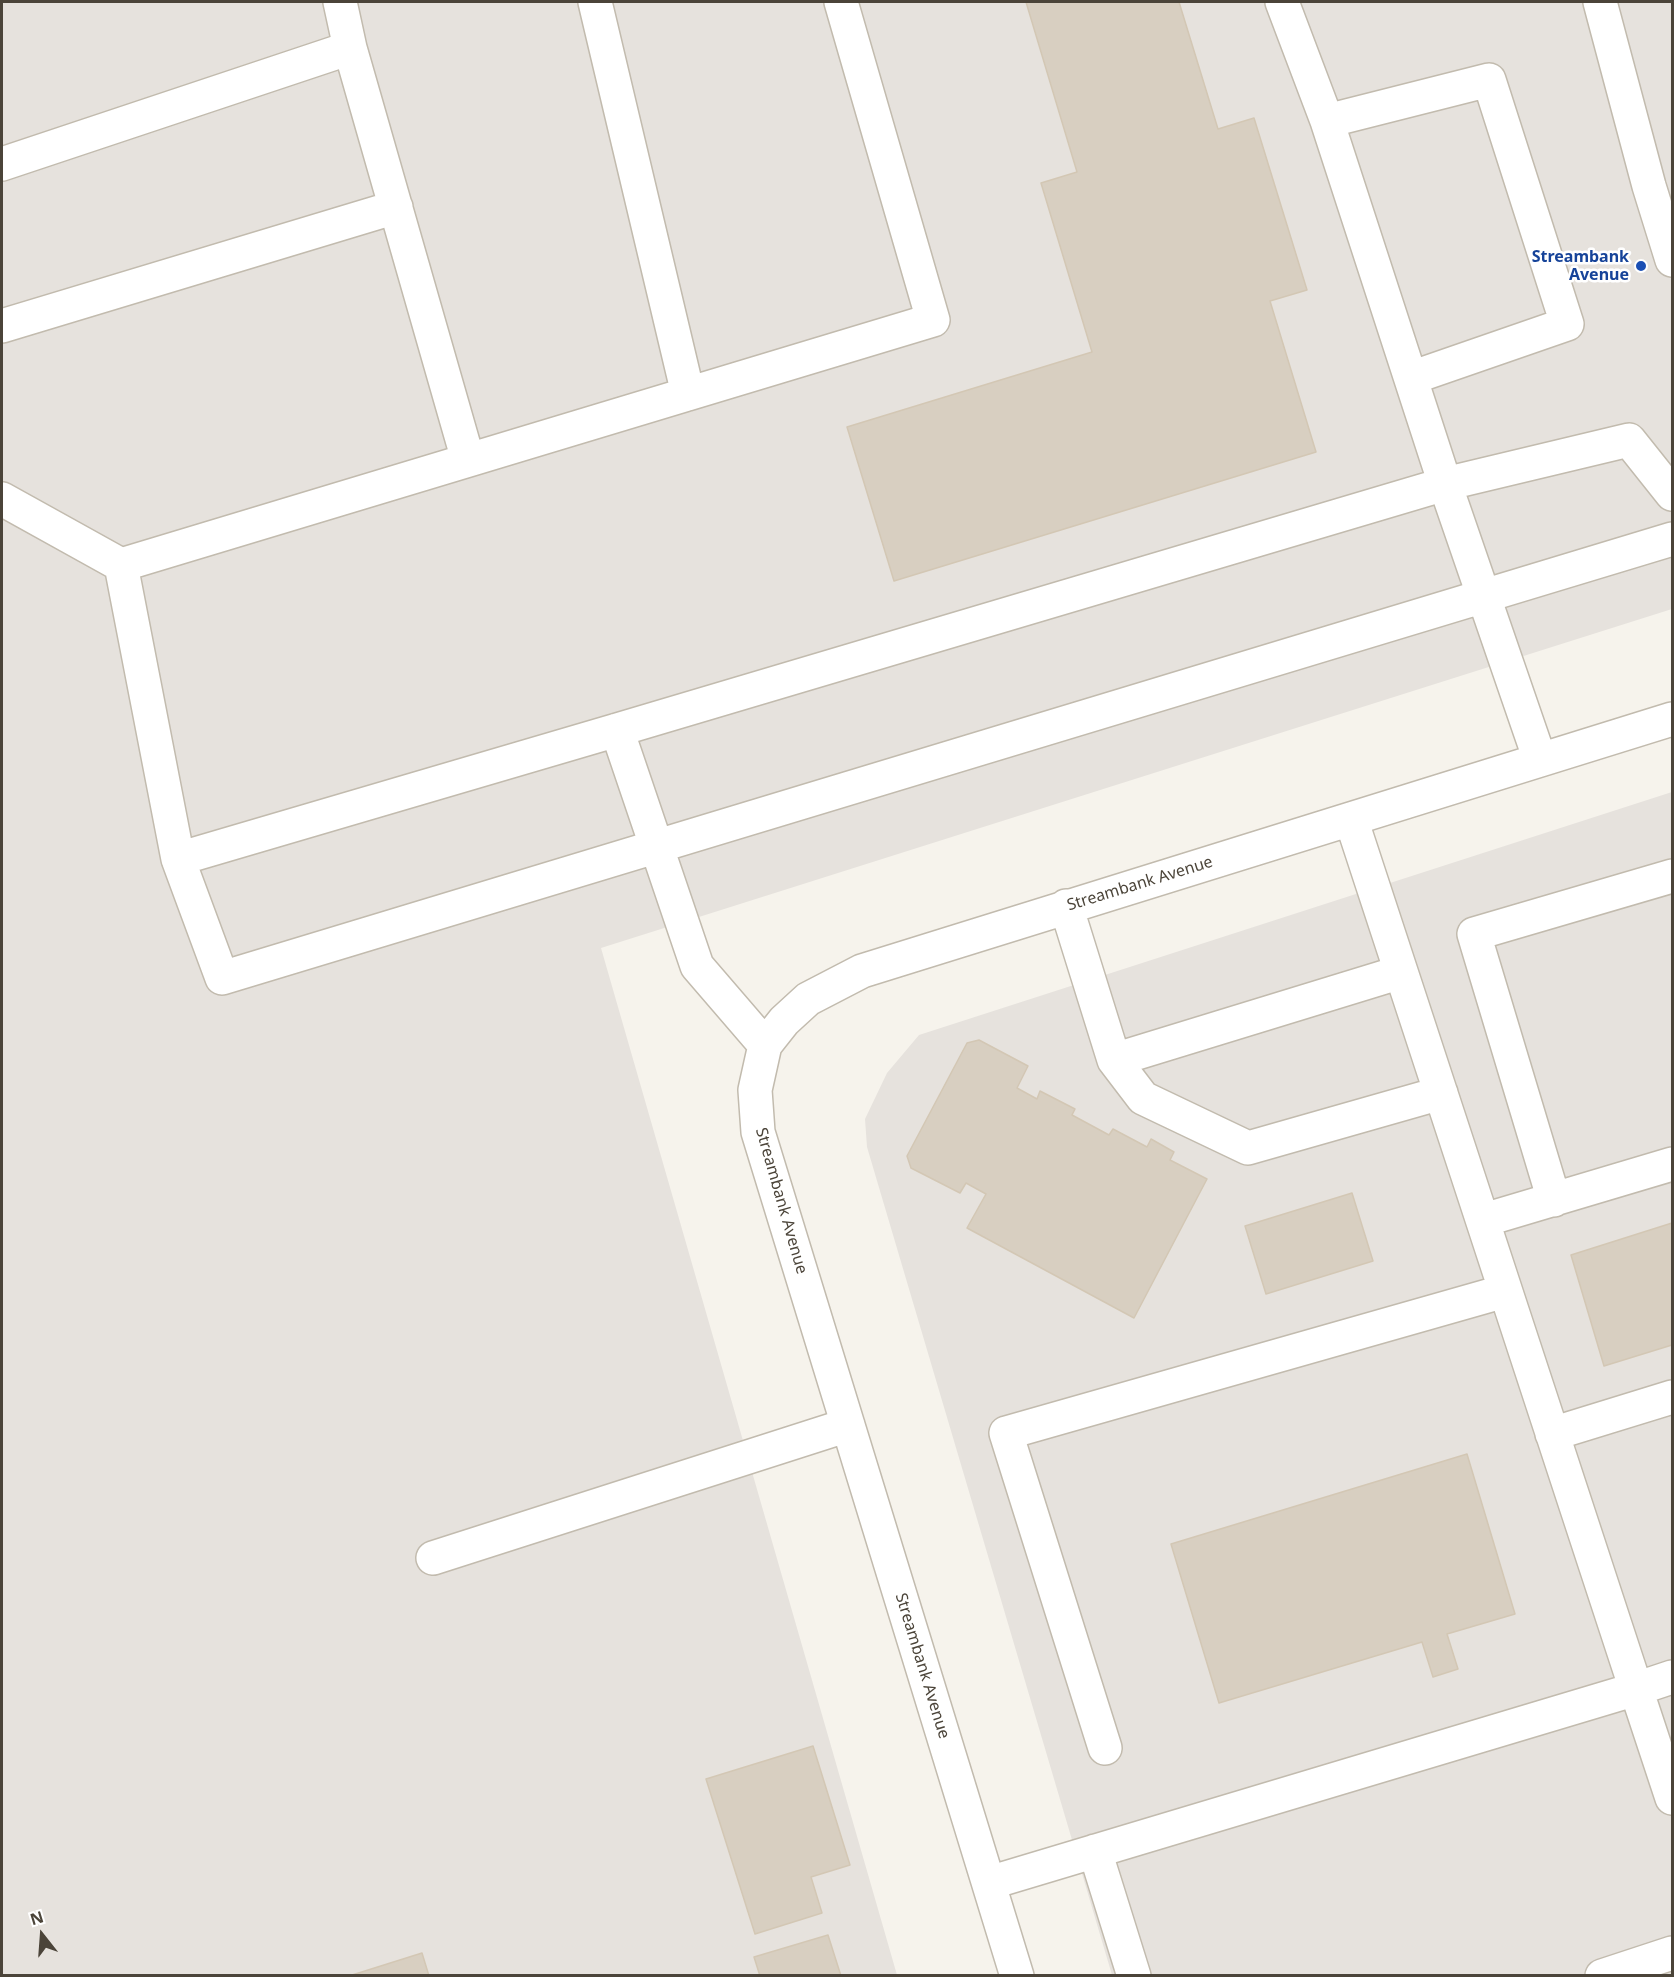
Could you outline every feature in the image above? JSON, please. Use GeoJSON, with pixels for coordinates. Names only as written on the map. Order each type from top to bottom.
{"type":"FeatureCollection","features":[{"type":"Feature","properties":{"kind":"street"},"geometry":{"type":"LineString","coordinates":[[340,2],[350,48],[468,460]]}},
{"type":"Feature","properties":{"kind":"street"},"geometry":{"type":"LineString","coordinates":[[595,2],[688,394]]}},
{"type":"Feature","properties":{"kind":"street"},"geometry":{"type":"LineString","coordinates":[[2,499],[121,565],[933,320],[841,2]]}},
{"type":"Feature","properties":{"kind":"street"},"geometry":{"type":"LineString","coordinates":[[1282,2],[1327,121],[1445,484],[1540,760]]}},
{"type":"Feature","properties":{"kind":"street"},"geometry":{"type":"LineString","coordinates":[[1600,2],[1649,186],[1672,260]]}},
{"type":"Feature","properties":{"kind":"street"},"geometry":{"type":"LineString","coordinates":[[2,164],[350,48]]}},
{"type":"Feature","properties":{"kind":"street"},"geometry":{"type":"LineString","coordinates":[[1327,121],[1489,80],[1567,324],[1411,378]]}},
{"type":"Feature","properties":{"kind":"street"},"geometry":{"type":"LineString","coordinates":[[2,326],[396,207]]}},
{"type":"Feature","properties":{"kind":"street"},"geometry":{"type":"LineString","coordinates":[[178,859],[1445,484],[1629,440],[1672,494]]}},
{"type":"Feature","properties":{"kind":"street"},"geometry":{"type":"LineString","coordinates":[[121,565],[178,859],[222,978],[1672,539]]}},
{"type":"Feature","properties":{"kind":"street","name":"Streambank Avenue"},"geometry":{"type":"LineString","coordinates":[[1017,1976],[759,1132],[754,1089],[765,1045],[784,1021],[808,999],[862,971],[1672,719]]}},
{"type":"Feature","properties":{"kind":"street"},"geometry":{"type":"LineString","coordinates":[[617,730],[696,966],[765,1045]]}},
{"type":"Feature","properties":{"kind":"street"},"geometry":{"type":"LineString","coordinates":[[1351,819],[1672,1798]]}},
{"type":"Feature","properties":{"kind":"street"},"geometry":{"type":"LineString","coordinates":[[1554,1200],[1474,934],[1672,876]]}},
{"type":"Feature","properties":{"kind":"street"},"geometry":{"type":"LineString","coordinates":[[1066,906],[1114,1060],[1143,1098],[1248,1148],[1441,1093]]}},
{"type":"Feature","properties":{"kind":"street"},"geometry":{"type":"LineString","coordinates":[[1114,1060],[1401,972]]}},
{"type":"Feature","properties":{"kind":"street"},"geometry":{"type":"LineString","coordinates":[[1484,1221],[1672,1164]]}},
{"type":"Feature","properties":{"kind":"street"},"geometry":{"type":"LineString","coordinates":[[1105,1748],[1006,1433],[1506,1291]]}},
{"type":"Feature","properties":{"kind":"street"},"geometry":{"type":"LineString","coordinates":[[1552,1434],[1672,1397]]}},
{"type":"Feature","properties":{"kind":"street"},"geometry":{"type":"LineString","coordinates":[[433,1558],[848,1425]]}},
{"type":"Feature","properties":{"kind":"street"},"geometry":{"type":"LineString","coordinates":[[989,1883],[1672,1677]]}},
{"type":"Feature","properties":{"kind":"street"},"geometry":{"type":"LineString","coordinates":[[1095,1851],[1134,1976]]}},
{"type":"Feature","properties":{"kind":"street"},"geometry":{"type":"LineString","coordinates":[[1602,1976],[1672,1953]]}},
{"type":"Feature","properties":{"kind":"shaded area"},"geometry":{"type":"Polygon","coordinates":[[[2,2],[1672,2],[1672,609],[601,948],[897,1975],[2,1976],[2,2]]]}},
{"type":"Feature","properties":{"kind":"shaded area"},"geometry":{"type":"Polygon","coordinates":[[[1672,792],[1672,1975],[1112,1975],[867,1147],[865,1119],[887,1073],[919,1035],[1672,792]]]}},
{"type":"Feature","properties":{"kind":"building"},"geometry":{"type":"Polygon","coordinates":[[[1026,2],[1179,2],[1218,129],[1254,118],[1307,290],[1270,301],[1316,452],[894,581],[847,427],[1092,352],[1041,183],[1077,172],[1026,2]]]}},
{"type":"Feature","properties":{"kind":"building"},"geometry":{"type":"Polygon","coordinates":[[[979,1040],[1028,1066],[1017,1088],[1037,1099],[1040,1091],[1075,1109],[1072,1115],[1109,1135],[1113,1129],[1147,1147],[1151,1139],[1174,1152],[1170,1160],[1207,1179],[1134,1318],[967,1228],[986,1194],[966,1183],[960,1193],[911,1168],[907,1156],[967,1043],[979,1040]]]}},
{"type":"Feature","properties":{"kind":"building"},"geometry":{"type":"Polygon","coordinates":[[[1352,1193],[1373,1261],[1266,1294],[1245,1226],[1352,1193]]]}},
{"type":"Feature","properties":{"kind":"building"},"geometry":{"type":"Polygon","coordinates":[[[1672,1223],[1672,1345],[1604,1366],[1571,1255],[1672,1223]]]}},
{"type":"Feature","properties":{"kind":"building"},"geometry":{"type":"Polygon","coordinates":[[[1467,1454],[1515,1614],[1447,1634],[1458,1669],[1433,1677],[1422,1642],[1219,1703],[1171,1544],[1467,1454]]]}},
{"type":"Feature","properties":{"kind":"building"},"geometry":{"type":"Polygon","coordinates":[[[813,1746],[850,1865],[811,1877],[822,1913],[755,1934],[706,1779],[813,1746]]]}},
{"type":"Feature","properties":{"kind":"building"},"geometry":{"type":"Polygon","coordinates":[[[828,1935],[841,1976],[760,1976],[754,1957],[828,1935]]]}},
{"type":"Feature","properties":{"kind":"building"},"geometry":{"type":"Polygon","coordinates":[[[422,1953],[429,1976],[349,1976],[422,1953]]]}},
{"type":"Feature","properties":{"kind":"place","name":"Streambank Avenue"},"geometry":{"type":"Point","coordinates":[1641,266]}}]}
